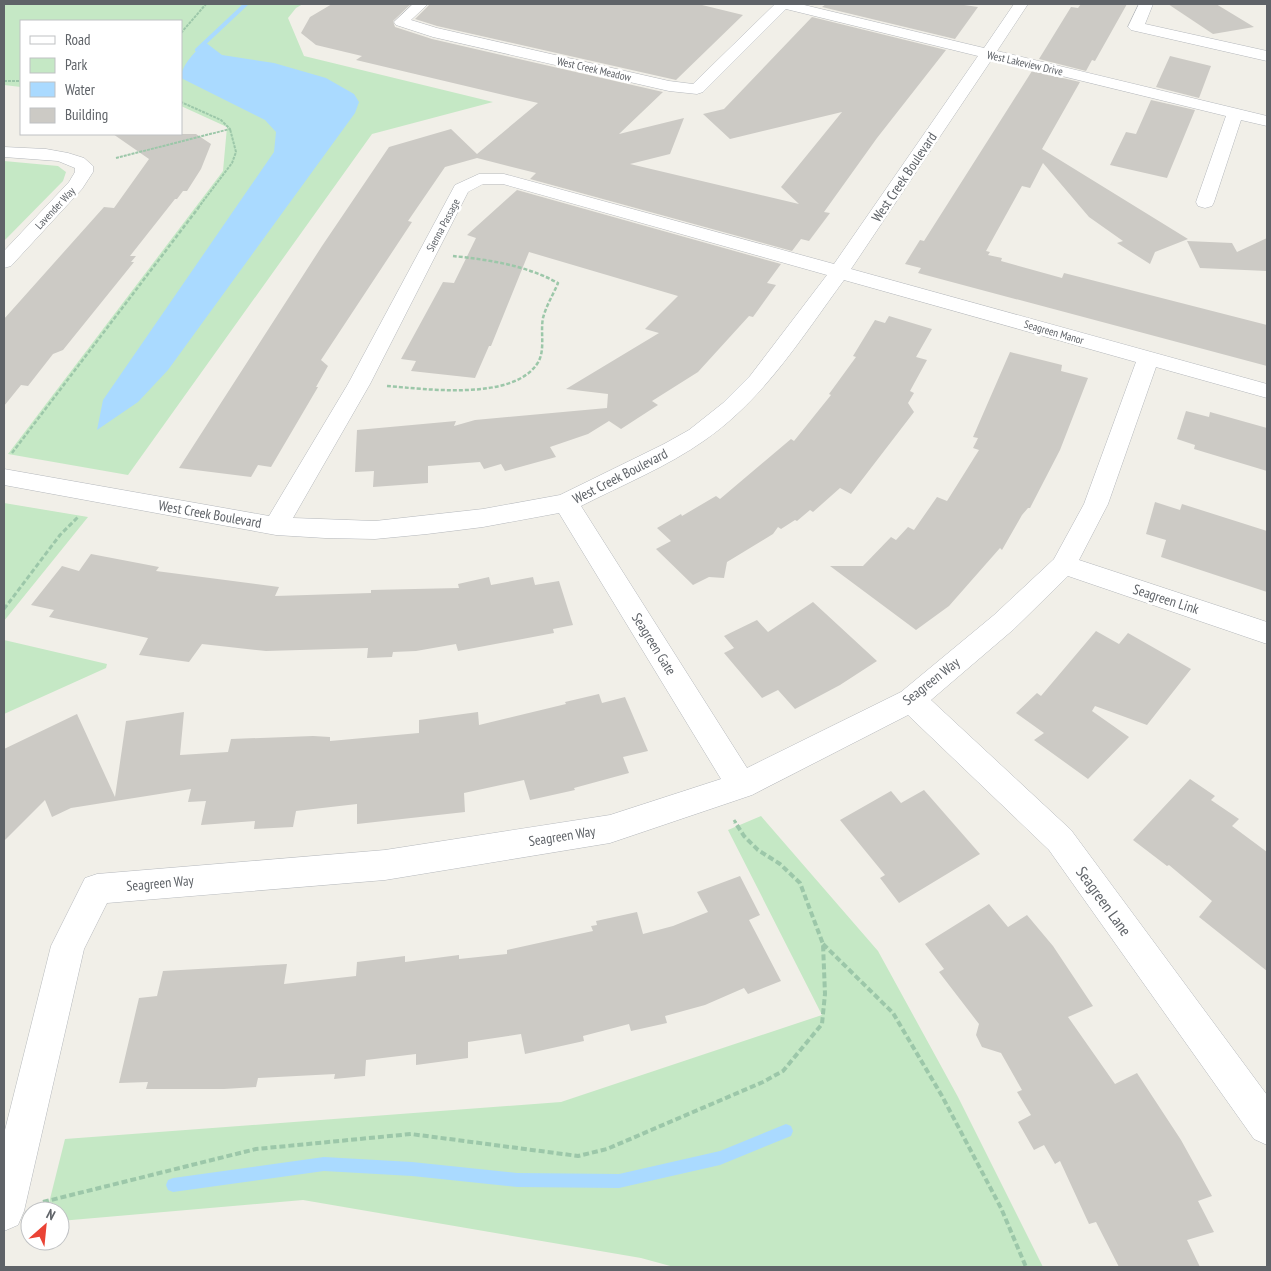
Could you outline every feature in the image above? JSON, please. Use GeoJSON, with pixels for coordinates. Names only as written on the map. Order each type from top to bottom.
{"type":"FeatureCollection","features":[{"type":"Feature","properties":{"kind":"street","name":"West Creek Meadow"},"geometry":{"type":"LineString","coordinates":[[421,4],[401,22],[433,32],[650,82],[697,89],[783,4]]}},
{"type":"Feature","properties":{"kind":"street","name":"West Lakeview Drive"},"geometry":{"type":"LineString","coordinates":[[783,4],[1267,121]]}},
{"type":"Feature","properties":{"kind":"street","name":"West Creek Boulevard"},"geometry":{"type":"LineString","coordinates":[[6,468],[276,526],[375,530],[483,518],[566,503],[672,450],[697,435],[732,408],[758,381],[840,271],[1021,4]]}},
{"type":"Feature","properties":{"kind":"street"},"geometry":{"type":"LineString","coordinates":[[1146,4],[1136,27],[1267,56]]}},
{"type":"Feature","properties":{"kind":"street"},"geometry":{"type":"LineString","coordinates":[[1205,202],[1235,113]]}},
{"type":"Feature","properties":{"kind":"street","name":"Lavender Way"},"geometry":{"type":"LineString","coordinates":[[4,152],[59,156],[80,162],[84,166],[84,172],[76,185],[4,262]]}},
{"type":"Feature","properties":{"kind":"street","name":"Sienna Passage"},"geometry":{"type":"LineString","coordinates":[[276,526],[358,384],[461,189],[480,179],[504,179],[840,271]]}},
{"type":"Feature","properties":{"kind":"street","name":"Seagreen Manor"},"geometry":{"type":"LineString","coordinates":[[840,271],[1267,391]]}},
{"type":"Feature","properties":{"kind":"street","name":"Seagreen Way"},"geometry":{"type":"LineString","coordinates":[[4,1211],[68,946],[97,889],[385,865],[610,828],[742,786],[911,700],[1004,622],[1064,565],[1096,504],[1148,359]]}},
{"type":"Feature","properties":{"kind":"street","name":"Seagreen Gate"},"geometry":{"type":"LineString","coordinates":[[566,503],[742,786]]}},
{"type":"Feature","properties":{"kind":"street","name":"Seagreen Link"},"geometry":{"type":"LineString","coordinates":[[1064,565],[1267,633]]}},
{"type":"Feature","properties":{"kind":"street","name":"Seagreen Lane"},"geometry":{"type":"LineString","coordinates":[[911,700],[1060,840],[1267,1126]]}},
{"type":"Feature","properties":{"kind":"path"},"geometry":{"type":"LineString","coordinates":[[182,32],[206,4]]}},
{"type":"Feature","properties":{"kind":"path"},"geometry":{"type":"LineString","coordinates":[[4,81],[20,80]]}},
{"type":"Feature","properties":{"kind":"path"},"geometry":{"type":"LineString","coordinates":[[6,468],[232,163],[236,152],[230,129],[221,120],[182,102]]}},
{"type":"Feature","properties":{"kind":"path"},"geometry":{"type":"LineString","coordinates":[[116,158],[230,129]]}},
{"type":"Feature","properties":{"kind":"path"},"geometry":{"type":"LineString","coordinates":[[358,384],[449,389],[501,386],[518,380],[531,371],[538,363],[541,352],[543,316],[558,283],[547,276],[476,258],[428,253]]}},
{"type":"Feature","properties":{"kind":"path"},"geometry":{"type":"LineString","coordinates":[[4,609],[60,534],[83,513]]}},
{"type":"Feature","properties":{"kind":"path"},"geometry":{"type":"LineString","coordinates":[[47,1201],[256,1149],[411,1134],[578,1156],[607,1149],[763,1082],[783,1071],[822,1024],[825,994],[823,944],[800,883],[780,864],[758,850],[744,836],[734,820]]}},
{"type":"Feature","properties":{"kind":"path"},"geometry":{"type":"LineString","coordinates":[[823,944],[893,1013],[942,1096],[992,1191],[1026,1267]]}},
{"type":"Feature","properties":{"kind":"green space"},"geometry":{"type":"Polygon","coordinates":[[[4,4],[303,4],[296,8],[288,18],[304,56],[493,102],[372,134],[128,475],[8,454],[223,171],[227,127],[182,106],[182,20],[20,20],[20,87],[4,85],[4,4]]]}},
{"type":"Feature","properties":{"kind":"green space"},"geometry":{"type":"Polygon","coordinates":[[[4,161],[58,166],[66,172],[63,181],[4,241],[4,161]]]}},
{"type":"Feature","properties":{"kind":"green space"},"geometry":{"type":"Polygon","coordinates":[[[4,503],[88,517],[4,621],[4,503]]]}},
{"type":"Feature","properties":{"kind":"green space"},"geometry":{"type":"Polygon","coordinates":[[[4,640],[107,664],[106,668],[4,714],[4,640]]]}},
{"type":"Feature","properties":{"kind":"green space"},"geometry":{"type":"Polygon","coordinates":[[[761,816],[878,951],[958,1097],[1043,1267],[674,1267],[641,1258],[303,1200],[70,1220],[70,1201],[50,1201],[65,1139],[561,1102],[822,1015],[728,830],[761,816]]]}},
{"type":"Feature","properties":{"kind":"water"},"geometry":{"type":"Polygon","coordinates":[[[205,42],[222,55],[274,63],[326,78],[354,94],[359,102],[355,113],[168,370],[138,402],[97,430],[103,400],[274,152],[276,132],[265,120],[182,78],[186,63],[205,42]]]}},
{"type":"Feature","properties":{"kind":"building"},"geometry":{"type":"Polygon","coordinates":[[[332,4],[411,4],[393,21],[395,27],[432,39],[663,92],[619,134],[684,118],[670,154],[630,164],[799,204],[781,187],[842,112],[730,139],[703,114],[724,109],[812,17],[946,50],[877,138],[824,212],[830,213],[809,241],[801,239],[792,251],[530,179],[536,173],[477,158],[445,167],[408,221],[412,222],[321,360],[328,366],[316,387],[318,387],[271,467],[258,465],[251,477],[179,468],[322,246],[389,147],[451,129],[477,154],[538,103],[356,60],[362,56],[316,45],[301,33],[310,17],[332,4]]]}},
{"type":"Feature","properties":{"kind":"building"},"geometry":{"type":"Polygon","coordinates":[[[430,4],[698,4],[743,15],[676,80],[437,26],[415,19],[430,4]]]}},
{"type":"Feature","properties":{"kind":"building"},"geometry":{"type":"Polygon","coordinates":[[[826,4],[957,4],[978,7],[955,39],[822,7],[826,4]]]}},
{"type":"Feature","properties":{"kind":"building"},"geometry":{"type":"Polygon","coordinates":[[[1081,4],[1127,4],[1095,61],[1092,60],[1086,71],[1039,59],[1071,7],[1078,8],[1081,4]]]}},
{"type":"Feature","properties":{"kind":"building"},"geometry":{"type":"Polygon","coordinates":[[[1168,4],[1216,4],[1254,27],[1213,34],[1168,4]]]}},
{"type":"Feature","properties":{"kind":"building"},"geometry":{"type":"Polygon","coordinates":[[[1170,56],[1211,66],[1199,98],[1156,87],[1170,56]]]}},
{"type":"Feature","properties":{"kind":"building"},"geometry":{"type":"Polygon","coordinates":[[[1032,71],[1080,82],[1042,149],[1188,239],[1155,252],[1150,264],[1117,243],[1123,241],[1089,217],[1043,163],[1030,188],[1022,186],[986,251],[990,252],[988,255],[1002,258],[1001,261],[1062,278],[1064,273],[1267,325],[1267,366],[918,273],[921,268],[905,264],[920,240],[924,241],[1032,71]]]}},
{"type":"Feature","properties":{"kind":"building"},"geometry":{"type":"Polygon","coordinates":[[[1151,100],[1195,110],[1167,178],[1110,165],[1126,132],[1136,134],[1151,100]]]}},
{"type":"Feature","properties":{"kind":"building"},"geometry":{"type":"Polygon","coordinates":[[[196,134],[211,144],[201,169],[187,191],[183,191],[175,199],[130,256],[136,256],[131,262],[134,262],[63,350],[53,354],[28,386],[21,385],[4,406],[4,319],[104,207],[114,208],[149,159],[114,135],[196,134]]]}},
{"type":"Feature","properties":{"kind":"building"},"geometry":{"type":"Polygon","coordinates":[[[517,190],[781,264],[767,283],[776,285],[753,317],[749,316],[698,372],[652,401],[658,405],[621,429],[609,421],[588,434],[550,447],[556,457],[505,471],[501,464],[484,469],[480,462],[428,466],[428,483],[373,487],[374,471],[355,472],[357,430],[456,421],[454,426],[475,420],[607,408],[608,394],[566,389],[659,333],[645,329],[678,296],[529,252],[491,346],[489,346],[475,378],[411,371],[416,361],[401,359],[443,282],[454,283],[476,238],[467,235],[517,190]]]}},
{"type":"Feature","properties":{"kind":"building"},"geometry":{"type":"Polygon","coordinates":[[[1267,238],[1267,271],[1200,268],[1187,241],[1232,243],[1237,252],[1267,238]]]}},
{"type":"Feature","properties":{"kind":"building"},"geometry":{"type":"Polygon","coordinates":[[[889,316],[932,329],[916,357],[927,360],[910,391],[914,393],[908,403],[914,412],[851,494],[840,488],[813,512],[810,510],[797,521],[795,520],[781,529],[778,527],[773,534],[727,562],[724,578],[709,577],[693,585],[656,549],[671,541],[657,528],[716,496],[720,499],[791,439],[794,441],[831,395],[829,394],[856,357],[853,356],[875,320],[885,323],[889,316]]]}},
{"type":"Feature","properties":{"kind":"building"},"geometry":{"type":"Polygon","coordinates":[[[1010,352],[1062,365],[1061,371],[1088,378],[1060,450],[1030,508],[1022,515],[1002,550],[1000,548],[949,606],[916,630],[830,566],[863,566],[891,537],[896,540],[908,527],[914,530],[937,497],[947,501],[979,450],[973,448],[978,438],[973,437],[1010,352]]]}},
{"type":"Feature","properties":{"kind":"building"},"geometry":{"type":"Polygon","coordinates":[[[1186,411],[1209,417],[1210,412],[1267,428],[1267,471],[1194,449],[1195,445],[1177,439],[1186,411]]]}},
{"type":"Feature","properties":{"kind":"building"},"geometry":{"type":"Polygon","coordinates":[[[1155,502],[1180,510],[1182,504],[1267,531],[1267,592],[1161,557],[1166,540],[1146,534],[1155,502]]]}},
{"type":"Feature","properties":{"kind":"building"},"geometry":{"type":"Polygon","coordinates":[[[91,554],[159,567],[156,571],[279,587],[275,596],[371,593],[371,590],[459,588],[458,584],[489,577],[491,585],[533,577],[535,585],[559,581],[573,625],[553,629],[554,633],[458,651],[456,644],[416,651],[393,652],[392,657],[367,658],[368,648],[266,651],[202,644],[189,662],[139,655],[148,638],[49,617],[54,610],[31,605],[62,566],[79,571],[91,554]]]}},
{"type":"Feature","properties":{"kind":"building"},"geometry":{"type":"Polygon","coordinates":[[[813,602],[877,661],[840,685],[795,709],[778,690],[762,698],[724,653],[734,648],[724,636],[757,620],[768,632],[813,602]]]}},
{"type":"Feature","properties":{"kind":"building"},"geometry":{"type":"Polygon","coordinates":[[[1096,631],[1119,644],[1128,633],[1191,669],[1147,725],[1095,706],[1092,711],[1129,737],[1088,779],[1034,740],[1044,733],[1016,713],[1037,693],[1041,696],[1096,631]]]}},
{"type":"Feature","properties":{"kind":"building"},"geometry":{"type":"Polygon","coordinates":[[[599,694],[602,703],[625,697],[648,751],[623,757],[629,773],[574,788],[575,790],[530,800],[524,780],[464,793],[465,812],[357,824],[357,804],[296,811],[293,827],[254,829],[255,821],[201,825],[206,801],[188,802],[191,789],[71,808],[52,817],[45,800],[4,841],[4,749],[77,714],[115,797],[126,721],[184,712],[180,755],[228,752],[231,739],[313,736],[330,737],[330,741],[419,733],[419,720],[478,712],[479,725],[599,694]]]}},
{"type":"Feature","properties":{"kind":"building"},"geometry":{"type":"Polygon","coordinates":[[[1190,779],[1215,796],[1211,800],[1239,819],[1232,826],[1267,852],[1267,971],[1199,917],[1212,901],[1169,865],[1167,866],[1133,840],[1190,779]]]}},
{"type":"Feature","properties":{"kind":"building"},"geometry":{"type":"Polygon","coordinates":[[[924,790],[980,854],[899,903],[880,878],[885,875],[840,820],[891,791],[901,803],[924,790]]]}},
{"type":"Feature","properties":{"kind":"building"},"geometry":{"type":"Polygon","coordinates":[[[740,876],[760,915],[749,920],[781,981],[748,994],[744,988],[705,1005],[665,1016],[667,1023],[631,1031],[629,1024],[583,1036],[584,1041],[525,1054],[521,1034],[468,1042],[468,1058],[416,1065],[416,1054],[366,1060],[365,1076],[334,1079],[335,1074],[258,1078],[256,1087],[224,1089],[146,1089],[148,1082],[119,1083],[139,998],[157,996],[163,971],[287,964],[284,984],[356,976],[357,962],[405,956],[405,962],[459,955],[459,959],[507,954],[507,950],[593,931],[591,926],[597,925],[596,921],[637,912],[643,934],[673,926],[708,912],[697,892],[740,876]]]}},
{"type":"Feature","properties":{"kind":"building"},"geometry":{"type":"Polygon","coordinates":[[[989,904],[1008,927],[1027,915],[1053,946],[1093,1006],[1068,1017],[1115,1084],[1137,1073],[1181,1140],[1212,1196],[1198,1201],[1214,1232],[1187,1240],[1200,1267],[1119,1267],[1096,1222],[1089,1224],[1060,1161],[1055,1164],[1044,1145],[1034,1150],[1018,1122],[1031,1115],[1017,1092],[1022,1090],[1001,1053],[982,1047],[976,1035],[979,1024],[939,972],[944,969],[925,944],[989,904]]]}},
{"type":"Feature","properties":{"kind":"waterway"},"geometry":{"type":"LineString","coordinates":[[197,50],[246,4]]}},
{"type":"Feature","properties":{"kind":"waterway"},"geometry":{"type":"LineString","coordinates":[[173,1185],[324,1164],[412,1169],[517,1180],[619,1181],[720,1158],[786,1131]]}}]}
